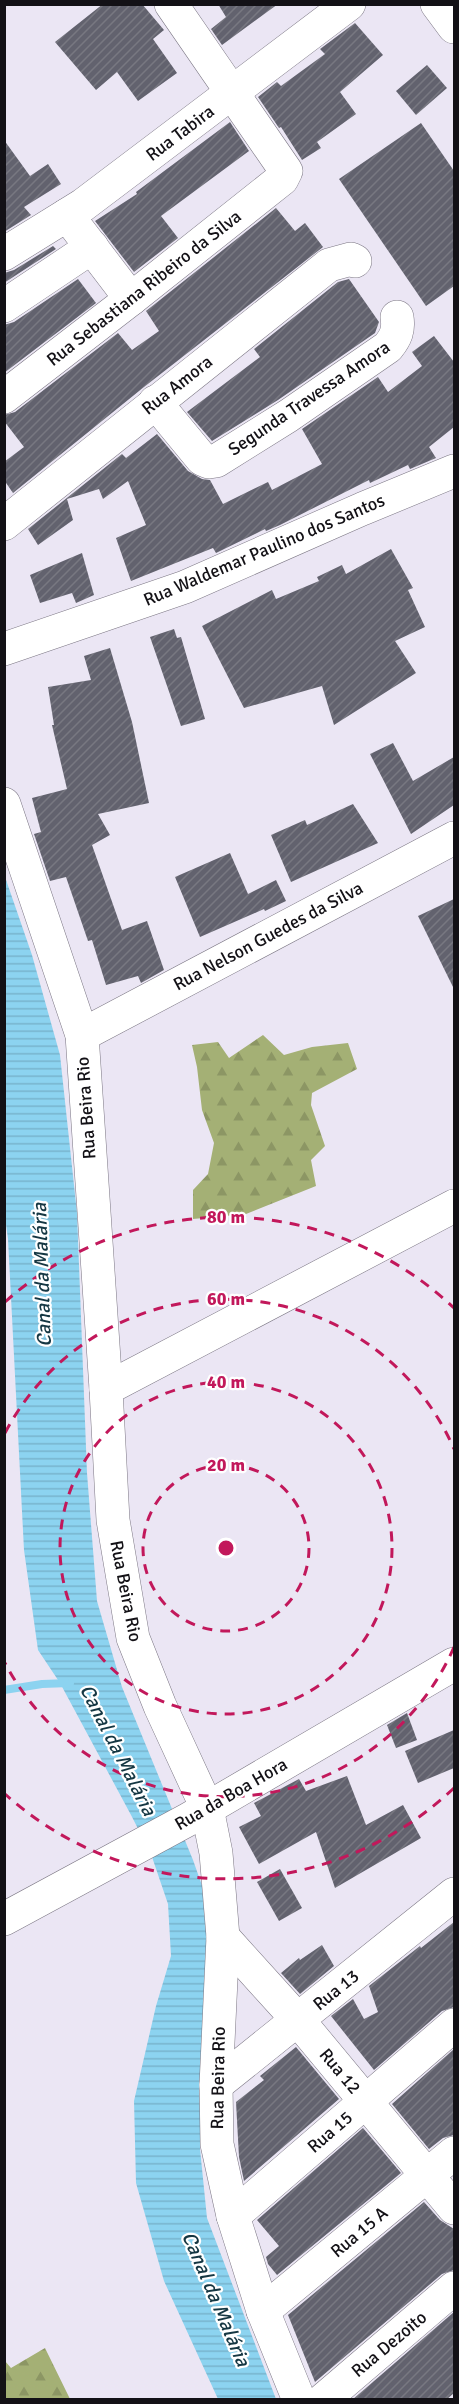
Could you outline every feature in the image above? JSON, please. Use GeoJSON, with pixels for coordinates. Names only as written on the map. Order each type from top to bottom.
{"type":"FeatureCollection","features":[{"type":"Feature","properties":{"kind":"street"},"geometry":{"type":"LineString","coordinates":[[171,4],[232,94]]}},
{"type":"Feature","properties":{"kind":"street","name":"Rua Tabira"},"geometry":{"type":"LineString","coordinates":[[4,254],[67,215],[232,94],[349,4]]}},
{"type":"Feature","properties":{"kind":"street"},"geometry":{"type":"LineString","coordinates":[[437,4],[454,27]]}},
{"type":"Feature","properties":{"kind":"street","name":"Rua Sebastiana Ribeiro da Silva"},"geometry":{"type":"LineString","coordinates":[[4,397],[282,179],[286,171],[279,157],[232,94]]}},
{"type":"Feature","properties":{"kind":"street"},"geometry":{"type":"LineString","coordinates":[[67,215],[131,299]]}},
{"type":"Feature","properties":{"kind":"street"},"geometry":{"type":"LineString","coordinates":[[4,306],[92,247]]}},
{"type":"Feature","properties":{"kind":"street","name":"Rua Amora"},"geometry":{"type":"LineString","coordinates":[[4,524],[154,402],[329,265],[340,260],[356,261]]}},
{"type":"Feature","properties":{"kind":"street","name":"Segunda Travessa Amora"},"geometry":{"type":"LineString","coordinates":[[154,402],[202,459],[209,462],[223,457],[288,417],[388,347],[395,339],[398,329],[397,317]]}},
{"type":"Feature","properties":{"kind":"street","name":"Rua Waldemar Paulino dos Santos"},"geometry":{"type":"LineString","coordinates":[[4,649],[185,587],[454,471]]}},
{"type":"Feature","properties":{"kind":"street","name":"Rua Beira Rio"},"geometry":{"type":"LineString","coordinates":[[4,804],[82,1035],[113,1520],[133,1638],[198,1814],[216,1854],[223,1937],[216,2085],[217,2144],[233,2216],[263,2311],[299,2400]]}},
{"type":"Feature","properties":{"kind":"street","name":"Rua Nelson Guedes da Silva"},"geometry":{"type":"LineString","coordinates":[[82,1035],[454,838]]}},
{"type":"Feature","properties":{"kind":"street"},"geometry":{"type":"LineString","coordinates":[[106,1389],[454,1206]]}},
{"type":"Feature","properties":{"kind":"street","name":"Rua da Boa Hora"},"geometry":{"type":"LineString","coordinates":[[4,1919],[198,1814],[454,1664]]}},
{"type":"Feature","properties":{"kind":"street","name":"Rua 13"},"geometry":{"type":"LineString","coordinates":[[216,2085],[454,1894]]}},
{"type":"Feature","properties":{"kind":"street","name":"Rua 12"},"geometry":{"type":"LineString","coordinates":[[223,1937],[298,2020],[454,2208]]}},
{"type":"Feature","properties":{"kind":"street","name":"Rua 15"},"geometry":{"type":"LineString","coordinates":[[233,2216],[454,2025]]}},
{"type":"Feature","properties":{"kind":"street","name":"Rua 15 A"},"geometry":{"type":"LineString","coordinates":[[263,2311],[454,2152]]}},
{"type":"Feature","properties":{"kind":"street","name":"Rua Dezoito"},"geometry":{"type":"LineString","coordinates":[[323,2400],[454,2288]]}},
{"type":"Feature","properties":{"kind":"green space"},"geometry":{"type":"Polygon","coordinates":[[[263,1035],[284,1055],[312,1047],[348,1043],[357,1069],[312,1093],[311,1105],[325,1146],[311,1160],[316,1186],[246,1214],[193,1219],[193,1190],[208,1174],[214,1143],[202,1110],[192,1045],[218,1042],[229,1058],[263,1035]]]}},
{"type":"Feature","properties":{"kind":"green space"},"geometry":{"type":"Polygon","coordinates":[[[45,2348],[70,2399],[5,2399],[5,2361],[11,2368],[45,2348]]]}},
{"type":"Feature","properties":{"kind":"water","name":"Canal da Malária"},"geometry":{"type":"Polygon","coordinates":[[[4,874],[32,955],[60,1055],[77,1213],[87,1473],[97,1601],[122,1687],[193,1860],[210,1908],[200,2149],[207,2218],[276,2399],[218,2399],[164,2281],[136,2183],[134,2101],[156,2006],[171,1956],[168,1904],[151,1854],[60,1683],[38,1650],[24,1550],[8,1239],[4,1210],[4,874]]]}},
{"type":"Feature","properties":{"kind":"building"},"geometry":{"type":"Polygon","coordinates":[[[103,4],[142,4],[164,30],[153,39],[177,73],[138,101],[117,72],[96,90],[55,42],[103,4]]]}},
{"type":"Feature","properties":{"kind":"building"},"geometry":{"type":"Polygon","coordinates":[[[218,4],[278,4],[222,45],[211,29],[226,17],[218,4]]]}},
{"type":"Feature","properties":{"kind":"building"},"geometry":{"type":"Polygon","coordinates":[[[355,23],[383,55],[340,92],[356,114],[317,142],[321,148],[302,160],[258,97],[277,82],[281,86],[325,54],[320,49],[355,23]]]}},
{"type":"Feature","properties":{"kind":"building"},"geometry":{"type":"Polygon","coordinates":[[[427,65],[447,88],[416,115],[396,91],[427,65]]]}},
{"type":"Feature","properties":{"kind":"building"},"geometry":{"type":"Polygon","coordinates":[[[230,122],[249,151],[161,216],[178,238],[134,272],[95,221],[137,194],[136,192],[230,122]]]}},
{"type":"Feature","properties":{"kind":"building"},"geometry":{"type":"Polygon","coordinates":[[[421,123],[454,171],[454,286],[426,306],[339,179],[421,123]]]}},
{"type":"Feature","properties":{"kind":"building"},"geometry":{"type":"Polygon","coordinates":[[[4,140],[30,176],[48,164],[61,184],[24,207],[31,215],[4,232],[4,140]]]}},
{"type":"Feature","properties":{"kind":"building"},"geometry":{"type":"Polygon","coordinates":[[[276,208],[295,231],[305,223],[323,247],[13,493],[4,480],[4,462],[24,447],[4,421],[4,415],[15,412],[118,333],[132,350],[159,331],[146,311],[276,208]]]}},
{"type":"Feature","properties":{"kind":"building"},"geometry":{"type":"Polygon","coordinates":[[[53,246],[56,249],[4,283],[4,273],[14,270],[53,246]]]}},
{"type":"Feature","properties":{"kind":"building"},"geometry":{"type":"Polygon","coordinates":[[[78,279],[96,303],[4,373],[4,325],[14,322],[78,279]]]}},
{"type":"Feature","properties":{"kind":"building"},"geometry":{"type":"Polygon","coordinates":[[[349,279],[379,322],[375,333],[278,400],[212,441],[187,412],[260,357],[254,349],[338,282],[349,279]]]}},
{"type":"Feature","properties":{"kind":"building"},"geometry":{"type":"Polygon","coordinates":[[[434,336],[454,362],[454,427],[429,447],[436,458],[410,469],[408,465],[370,483],[369,480],[280,525],[266,531],[265,529],[216,553],[213,548],[131,581],[116,538],[146,525],[128,481],[103,499],[99,489],[67,499],[73,520],[38,545],[28,529],[122,454],[126,458],[157,434],[188,471],[202,479],[210,480],[223,504],[268,482],[272,490],[322,464],[302,429],[378,377],[388,392],[422,366],[412,352],[434,336]]]}},
{"type":"Feature","properties":{"kind":"building"},"geometry":{"type":"Polygon","coordinates":[[[391,549],[413,588],[408,590],[425,627],[395,641],[416,673],[334,725],[322,686],[244,708],[202,626],[272,590],[276,599],[319,581],[317,577],[342,565],[346,574],[391,549]]]}},
{"type":"Feature","properties":{"kind":"building"},"geometry":{"type":"Polygon","coordinates":[[[82,553],[94,595],[76,603],[72,593],[40,603],[30,575],[82,553]]]}},
{"type":"Feature","properties":{"kind":"building"},"geometry":{"type":"Polygon","coordinates":[[[174,629],[177,638],[181,637],[205,719],[181,726],[150,637],[174,629]]]}},
{"type":"Feature","properties":{"kind":"building"},"geometry":{"type":"Polygon","coordinates":[[[110,648],[132,722],[149,803],[98,814],[110,835],[92,845],[122,930],[147,921],[164,970],[141,983],[138,976],[106,985],[92,940],[88,941],[66,877],[50,881],[34,834],[41,832],[32,798],[67,789],[52,725],[54,725],[48,687],[91,680],[84,656],[110,648]]]}},
{"type":"Feature","properties":{"kind":"building"},"geometry":{"type":"Polygon","coordinates":[[[393,743],[413,781],[454,757],[454,805],[411,834],[370,754],[393,743]]]}},
{"type":"Feature","properties":{"kind":"building"},"geometry":{"type":"Polygon","coordinates":[[[353,804],[378,843],[291,882],[271,835],[305,820],[307,825],[353,804]]]}},
{"type":"Feature","properties":{"kind":"building"},"geometry":{"type":"Polygon","coordinates":[[[230,853],[248,894],[276,880],[286,901],[200,937],[175,877],[230,853]]]}},
{"type":"Feature","properties":{"kind":"building"},"geometry":{"type":"Polygon","coordinates":[[[454,899],[454,989],[418,916],[454,899]]]}},
{"type":"Feature","properties":{"kind":"building"},"geometry":{"type":"Polygon","coordinates":[[[407,1713],[417,1740],[396,1748],[387,1725],[407,1713]]]}},
{"type":"Feature","properties":{"kind":"building"},"geometry":{"type":"Polygon","coordinates":[[[454,1730],[454,1768],[418,1783],[405,1751],[454,1730]]]}},
{"type":"Feature","properties":{"kind":"building"},"geometry":{"type":"Polygon","coordinates":[[[347,1776],[366,1825],[403,1805],[421,1838],[335,1888],[316,1832],[259,1864],[239,1827],[261,1816],[254,1803],[299,1779],[306,1791],[347,1776]]]}},
{"type":"Feature","properties":{"kind":"building"},"geometry":{"type":"Polygon","coordinates":[[[280,1869],[302,1908],[279,1921],[257,1882],[280,1869]]]}},
{"type":"Feature","properties":{"kind":"building"},"geometry":{"type":"Polygon","coordinates":[[[454,1922],[454,2007],[442,2011],[374,2070],[331,2016],[353,1999],[364,2019],[378,2012],[369,1986],[454,1922]]]}},
{"type":"Feature","properties":{"kind":"building"},"geometry":{"type":"Polygon","coordinates":[[[322,1945],[334,1966],[300,1994],[281,1973],[299,1958],[300,1960],[322,1945]]]}},
{"type":"Feature","properties":{"kind":"building"},"geometry":{"type":"Polygon","coordinates":[[[296,2047],[339,2099],[244,2181],[239,2157],[236,2102],[264,2080],[260,2076],[296,2047]]]}},
{"type":"Feature","properties":{"kind":"building"},"geometry":{"type":"Polygon","coordinates":[[[454,2049],[454,2135],[443,2138],[429,2149],[392,2104],[454,2049]]]}},
{"type":"Feature","properties":{"kind":"building"},"geometry":{"type":"Polygon","coordinates":[[[363,2128],[401,2173],[277,2275],[268,2264],[266,2257],[279,2246],[257,2220],[363,2128]]]}},
{"type":"Feature","properties":{"kind":"building"},"geometry":{"type":"Polygon","coordinates":[[[424,2202],[440,2220],[454,2229],[454,2270],[442,2274],[315,2382],[288,2315],[424,2202]]]}},
{"type":"Feature","properties":{"kind":"building"},"geometry":{"type":"Polygon","coordinates":[[[454,2312],[454,2393],[446,2400],[352,2400],[454,2312]]]}},
{"type":"Feature","properties":{"kind":"waterway"},"geometry":{"type":"LineString","coordinates":[[4,1690],[42,1684],[70,1683]]}}]}
